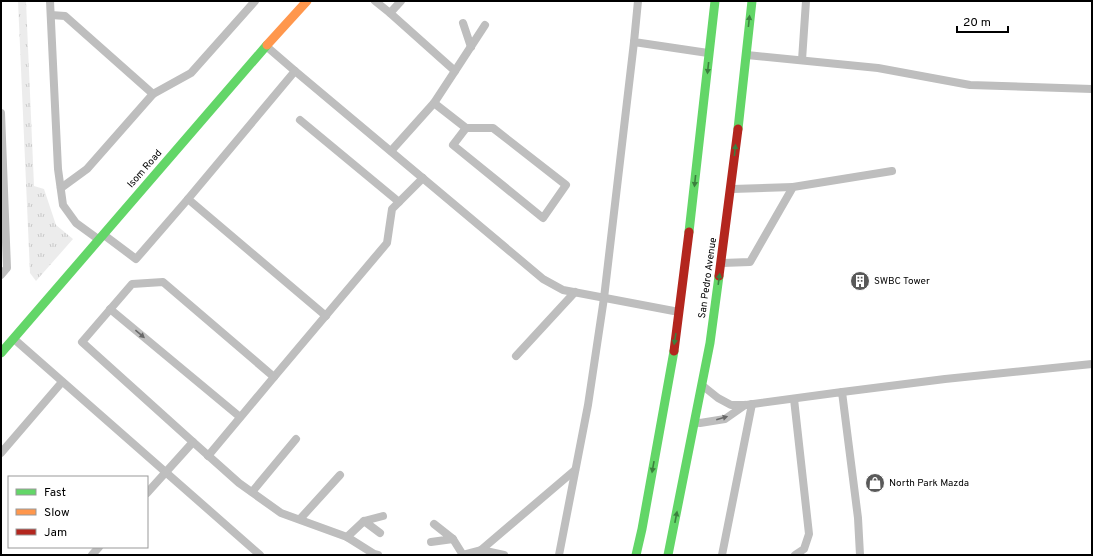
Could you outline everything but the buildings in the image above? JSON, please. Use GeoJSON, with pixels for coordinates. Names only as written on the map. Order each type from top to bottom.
{"type":"FeatureCollection","features":[{"type":"Feature","properties":{"kind":"main road","name":"Isom Road"},"geometry":{"type":"LineString","coordinates":[[1,353],[266,46],[307,1]]}},
{"type":"Feature","properties":{"kind":"main road"},"geometry":{"type":"LineString","coordinates":[[636,555],[642,529],[674,346],[683,313],[690,259],[715,1]]}},
{"type":"Feature","properties":{"kind":"main road","name":"San Pedro Avenue"},"geometry":{"type":"LineString","coordinates":[[668,555],[710,343],[710,317],[717,263],[730,190],[752,1]]}},
{"type":"Feature","properties":{"kind":"lane"},"geometry":{"type":"LineString","coordinates":[[50,1],[58,169],[63,205],[76,223],[136,259],[295,71]]}},
{"type":"Feature","properties":{"kind":"lane"},"geometry":{"type":"LineString","coordinates":[[61,188],[88,170],[153,94],[191,73],[255,1]]}},
{"type":"Feature","properties":{"kind":"lane"},"geometry":{"type":"LineString","coordinates":[[375,1],[455,71]]}},
{"type":"Feature","properties":{"kind":"lane"},"geometry":{"type":"LineString","coordinates":[[390,13],[401,1]]}},
{"type":"Feature","properties":{"kind":"lane"},"geometry":{"type":"LineString","coordinates":[[559,555],[588,405],[604,298],[638,1]]}},
{"type":"Feature","properties":{"kind":"lane"},"geometry":{"type":"LineString","coordinates":[[802,60],[806,1]]}},
{"type":"Feature","properties":{"kind":"lane"},"geometry":{"type":"LineString","coordinates":[[51,15],[65,16],[153,94]]}},
{"type":"Feature","properties":{"kind":"lane"},"geometry":{"type":"LineString","coordinates":[[463,23],[471,47]]}},
{"type":"Feature","properties":{"kind":"lane"},"geometry":{"type":"LineString","coordinates":[[391,151],[434,103],[485,25]]}},
{"type":"Feature","properties":{"kind":"lane"},"geometry":{"type":"LineString","coordinates":[[634,42],[709,53]]}},
{"type":"Feature","properties":{"kind":"lane"},"geometry":{"type":"LineString","coordinates":[[266,46],[543,279],[563,290],[683,313]]}},
{"type":"Feature","properties":{"kind":"lane"},"geometry":{"type":"LineString","coordinates":[[746,54],[878,68],[970,84],[1092,90]]}},
{"type":"Feature","properties":{"kind":"lane"},"geometry":{"type":"LineString","coordinates":[[434,103],[466,128],[493,128],[566,185],[542,218],[453,144],[466,128]]}},
{"type":"Feature","properties":{"kind":"lane"},"geometry":{"type":"LineString","coordinates":[[1,113],[7,268],[1,275]]}},
{"type":"Feature","properties":{"kind":"lane"},"geometry":{"type":"LineString","coordinates":[[300,120],[398,202]]}},
{"type":"Feature","properties":{"kind":"lane"},"geometry":{"type":"LineString","coordinates":[[730,190],[793,187],[892,171]]}},
{"type":"Feature","properties":{"kind":"lane"},"geometry":{"type":"LineString","coordinates":[[208,456],[387,243],[392,209],[423,178]]}},
{"type":"Feature","properties":{"kind":"lane"},"geometry":{"type":"LineString","coordinates":[[717,263],[750,262],[793,187]]}},
{"type":"Feature","properties":{"kind":"lane"},"geometry":{"type":"LineString","coordinates":[[188,199],[326,316]]}},
{"type":"Feature","properties":{"kind":"lane"},"geometry":{"type":"LineString","coordinates":[[274,377],[164,282],[132,284],[82,342],[239,483],[281,512],[347,537],[378,555]]}},
{"type":"Feature","properties":{"kind":"lane"},"geometry":{"type":"LineString","coordinates":[[516,356],[575,292]]}},
{"type":"Feature","properties":{"kind":"lane"},"geometry":{"type":"LineString","coordinates":[[110,309],[240,417]]}},
{"type":"Feature","properties":{"kind":"lane"},"geometry":{"type":"LineString","coordinates":[[14,339],[260,555]]}},
{"type":"Feature","properties":{"kind":"lane"},"geometry":{"type":"LineString","coordinates":[[702,385],[718,398],[731,405],[794,399],[945,379],[1092,364]]}},
{"type":"Feature","properties":{"kind":"lane"},"geometry":{"type":"LineString","coordinates":[[1,453],[62,382]]}},
{"type":"Feature","properties":{"kind":"lane"},"geometry":{"type":"LineString","coordinates":[[842,392],[858,518],[860,555]]}},
{"type":"Feature","properties":{"kind":"lane"},"geometry":{"type":"LineString","coordinates":[[794,399],[809,534],[804,549],[795,555]]}},
{"type":"Feature","properties":{"kind":"lane"},"geometry":{"type":"LineString","coordinates":[[694,422],[700,423],[725,418],[749,404]]}},
{"type":"Feature","properties":{"kind":"lane"},"geometry":{"type":"LineString","coordinates":[[722,555],[749,404]]}},
{"type":"Feature","properties":{"kind":"lane"},"geometry":{"type":"LineString","coordinates":[[252,492],[296,439]]}},
{"type":"Feature","properties":{"kind":"lane"},"geometry":{"type":"LineString","coordinates":[[148,492],[193,442]]}},
{"type":"Feature","properties":{"kind":"lane"},"geometry":{"type":"LineString","coordinates":[[434,524],[453,539],[462,555],[481,550],[575,470]]}},
{"type":"Feature","properties":{"kind":"lane"},"geometry":{"type":"LineString","coordinates":[[300,519],[340,475]]}},
{"type":"Feature","properties":{"kind":"lane"},"geometry":{"type":"LineString","coordinates":[[347,537],[364,521],[384,516]]}},
{"type":"Feature","properties":{"kind":"lane"},"geometry":{"type":"LineString","coordinates":[[364,521],[380,533]]}},
{"type":"Feature","properties":{"kind":"lane"},"geometry":{"type":"LineString","coordinates":[[431,542],[453,539]]}},
{"type":"Feature","properties":{"kind":"lane"},"geometry":{"type":"LineString","coordinates":[[481,550],[504,555]]}},
{"type":"Feature","properties":{"kind":"green space"},"geometry":{"type":"Polygon","coordinates":[[[18,1],[26,1],[34,186],[44,189],[56,225],[73,239],[36,281],[30,273],[18,1]]]}},
{"type":"Feature","properties":{"kind":"traffic: fast"},"geometry":{"type":"LineString","coordinates":[[689,232],[715,1]]}},
{"type":"Feature","properties":{"kind":"traffic: fast"},"geometry":{"type":"LineString","coordinates":[[738,129],[752,1]]}},
{"type":"Feature","properties":{"kind":"traffic: fast"},"geometry":{"type":"LineString","coordinates":[[1,353],[267,45]]}},
{"type":"Feature","properties":{"kind":"traffic: fast"},"geometry":{"type":"LineString","coordinates":[[668,555],[710,343],[719,276]]}},
{"type":"Feature","properties":{"kind":"traffic: fast"},"geometry":{"type":"LineString","coordinates":[[636,555],[674,351]]}},
{"type":"Feature","properties":{"kind":"traffic: slow"},"geometry":{"type":"LineString","coordinates":[[267,45],[307,1]]}},
{"type":"Feature","properties":{"kind":"traffic: jam"},"geometry":{"type":"LineString","coordinates":[[719,276],[738,129]]}},
{"type":"Feature","properties":{"kind":"traffic: jam"},"geometry":{"type":"LineString","coordinates":[[674,351],[689,232]]}},
{"type":"Feature","properties":{"kind":"place","name":"SWBC Tower"},"geometry":{"type":"Point","coordinates":[860,281]}},
{"type":"Feature","properties":{"kind":"place","name":"North Park Mazda"},"geometry":{"type":"Point","coordinates":[875,483]}}]}
